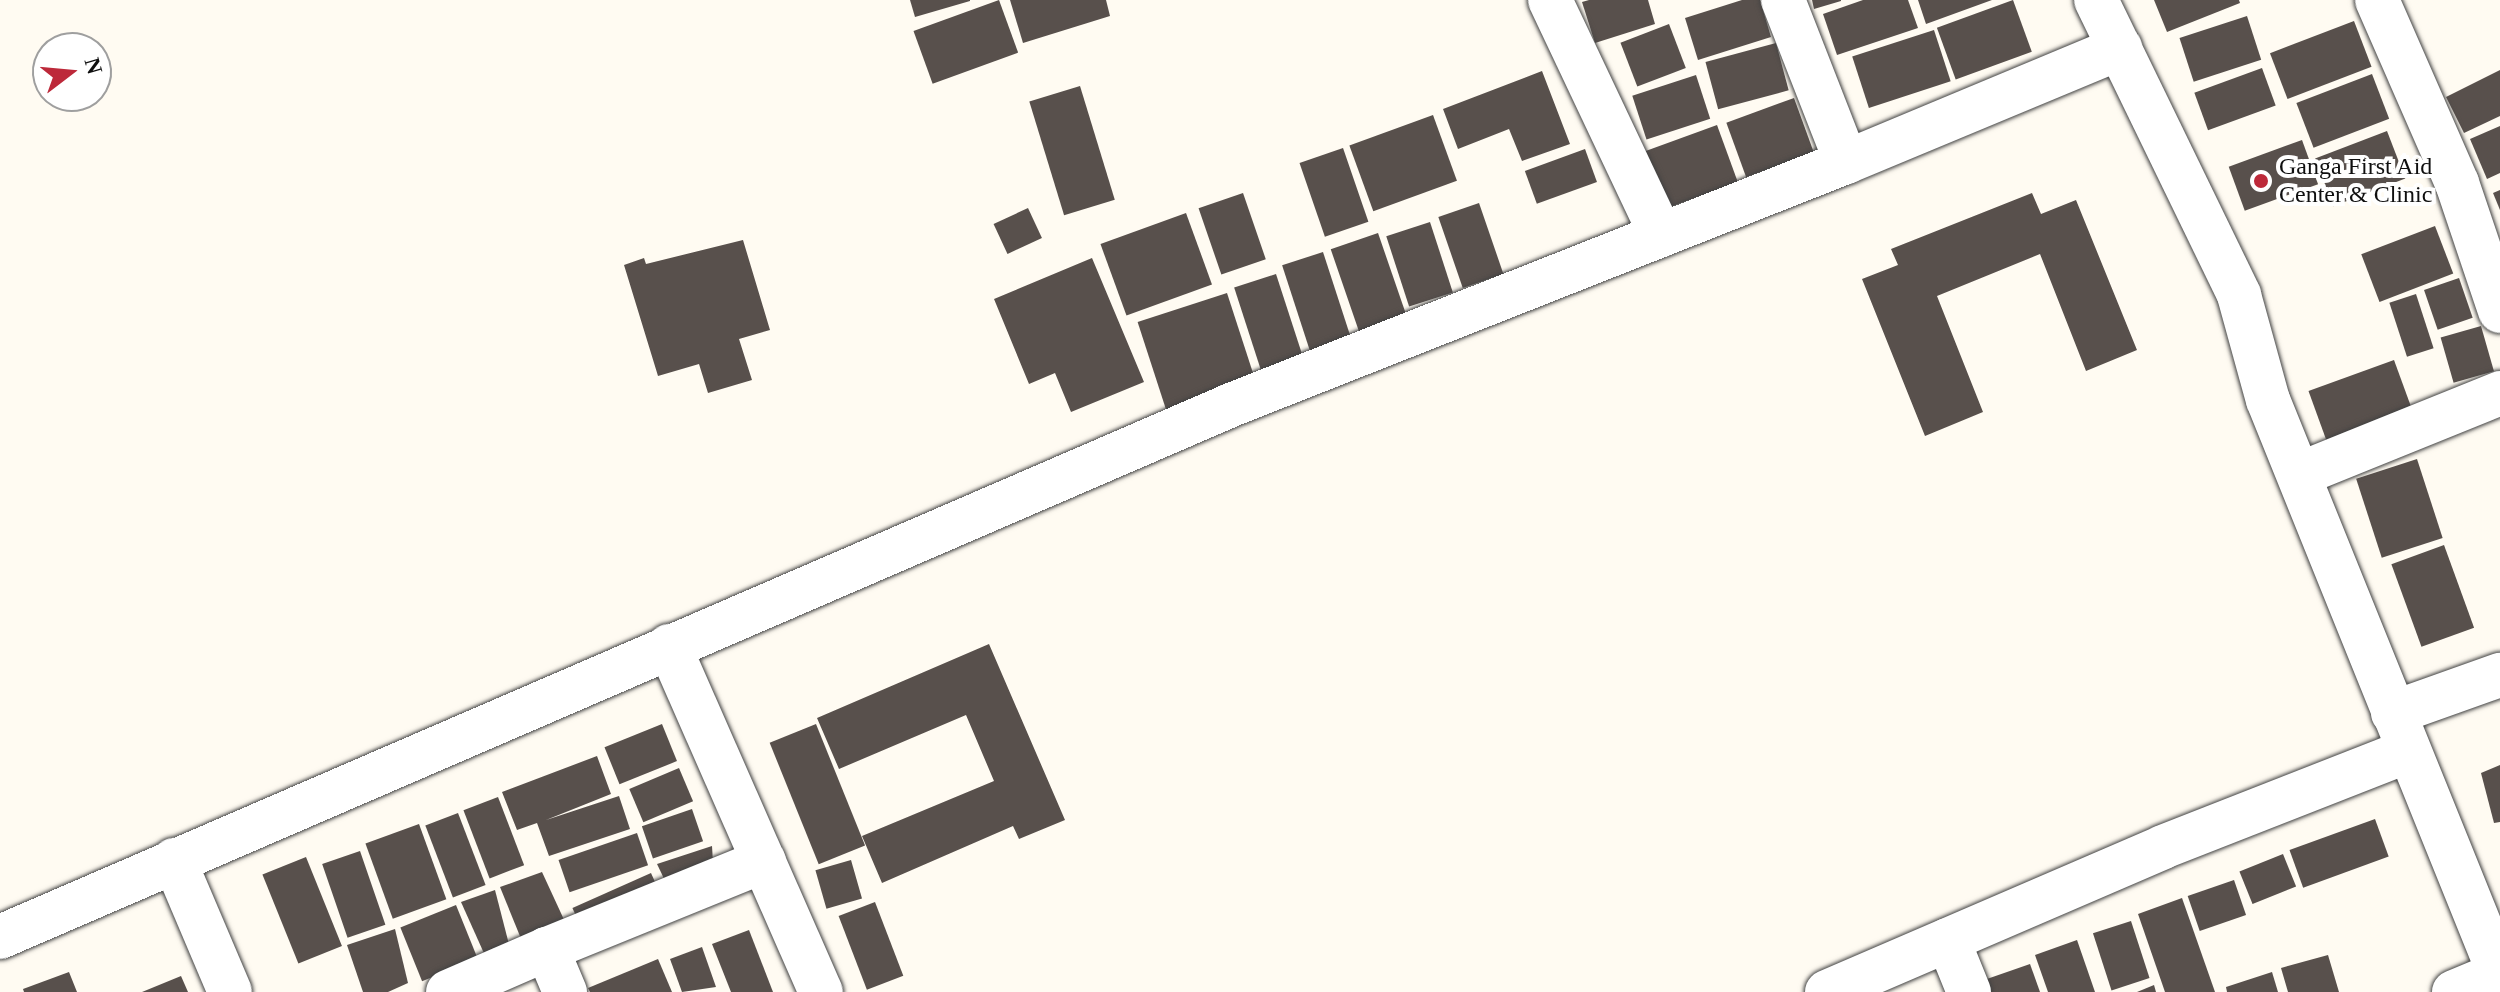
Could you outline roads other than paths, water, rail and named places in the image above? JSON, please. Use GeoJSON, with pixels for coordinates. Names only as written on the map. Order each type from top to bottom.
{"type":"FeatureCollection","features":[{"type":"Feature","properties":{"kind":"street"},"geometry":{"type":"LineString","coordinates":[[1550,0],[1661,235]]}},
{"type":"Feature","properties":{"kind":"street"},"geometry":{"type":"LineString","coordinates":[[1783,0],[1846,162]]}},
{"type":"Feature","properties":{"kind":"street"},"geometry":{"type":"LineString","coordinates":[[2096,0],[2239,295],[2268,400],[2500,974],[2454,992]]}},
{"type":"Feature","properties":{"kind":"street"},"geometry":{"type":"LineString","coordinates":[[2377,0],[2457,183],[2500,311]]}},
{"type":"Feature","properties":{"kind":"street"},"geometry":{"type":"LineString","coordinates":[[0,937],[1231,405],[1846,162],[2120,48]]}},
{"type":"Feature","properties":{"kind":"street"},"geometry":{"type":"LineString","coordinates":[[2300,474],[2500,393]]}},
{"type":"Feature","properties":{"kind":"street"},"geometry":{"type":"LineString","coordinates":[[669,646],[821,992]]}},
{"type":"Feature","properties":{"kind":"street"},"geometry":{"type":"LineString","coordinates":[[1827,992],[2163,847],[2401,732],[2500,675]]}},
{"type":"Feature","properties":{"kind":"street"},"geometry":{"type":"LineString","coordinates":[[174,860],[230,992]]}},
{"type":"Feature","properties":{"kind":"street"},"geometry":{"type":"LineString","coordinates":[[448,992],[764,861]]}},
{"type":"Feature","properties":{"kind":"street"},"geometry":{"type":"LineString","coordinates":[[1948,940],[1969,992]]}},
{"type":"Feature","properties":{"kind":"street"},"geometry":{"type":"LineString","coordinates":[[547,949],[565,992]]}},
{"type":"Feature","properties":{"kind":"place","name":"Ganga First Aid Center & Clinic"},"geometry":{"type":"Point","coordinates":[2261,181]}}]}
